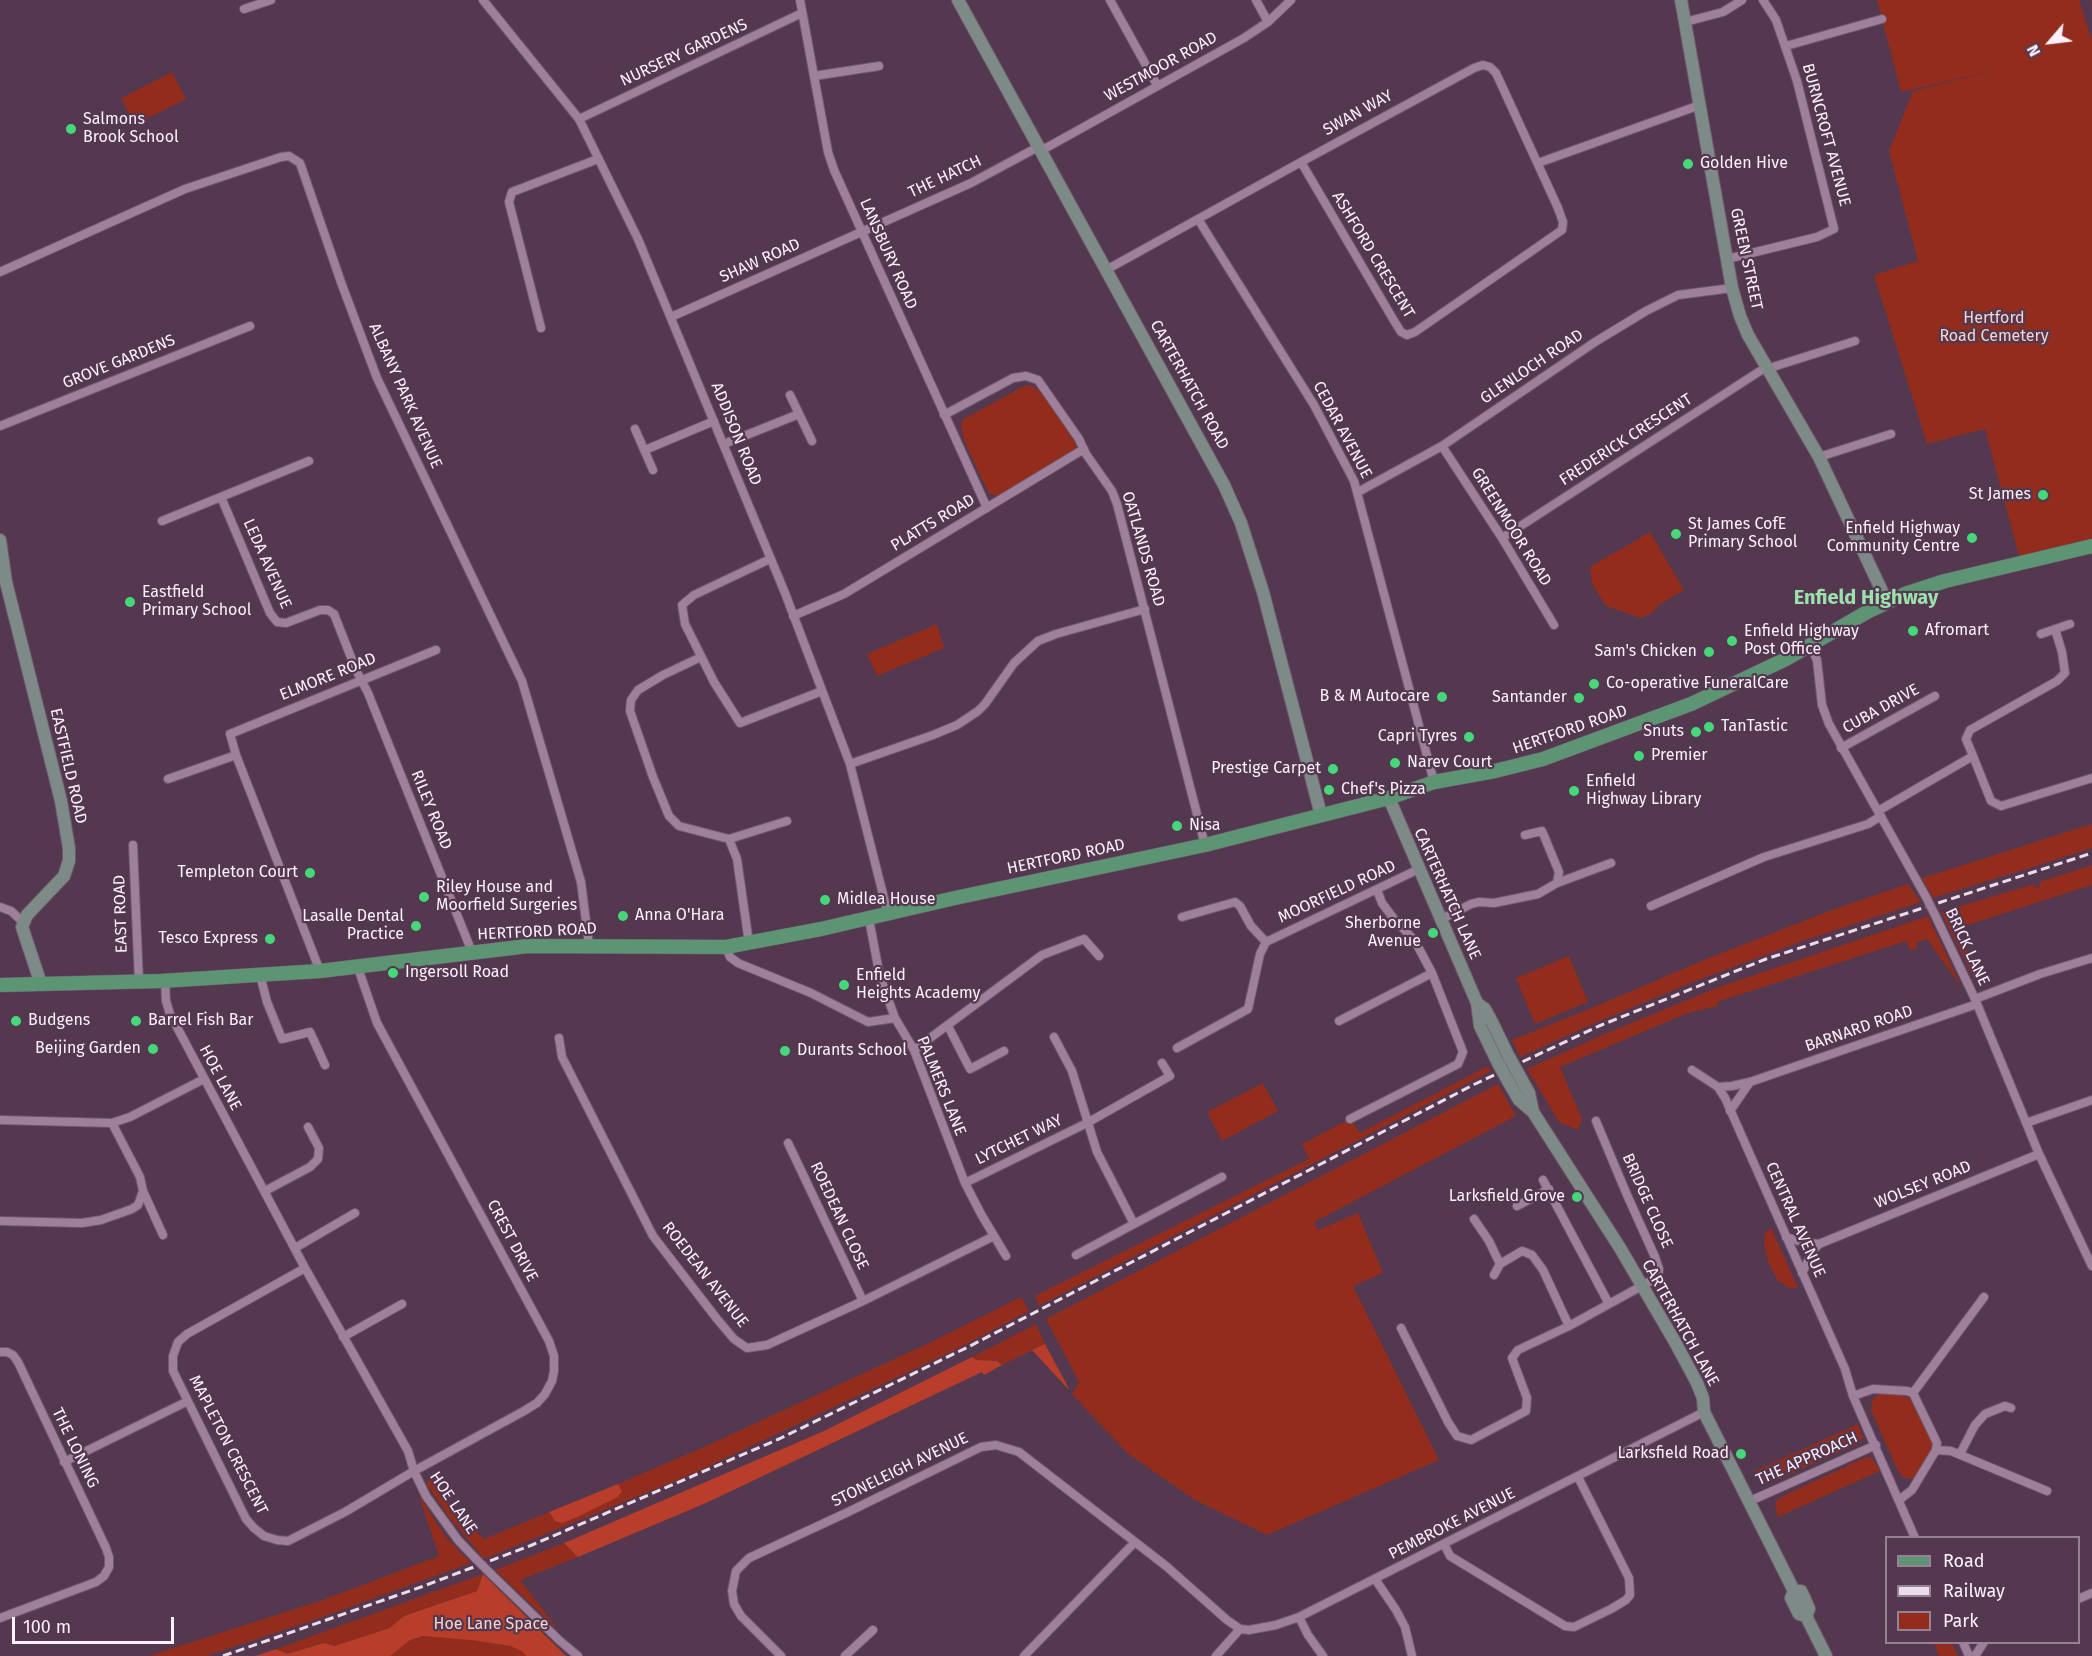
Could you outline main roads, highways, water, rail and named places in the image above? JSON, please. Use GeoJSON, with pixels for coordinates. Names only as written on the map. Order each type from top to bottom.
{"type":"FeatureCollection","features":[{"type":"Feature","properties":{"kind":"main road","name":"HERTFORD ROAD"},"geometry":{"type":"LineString","coordinates":[[0,985],[165,981],[320,971],[528,946],[726,947],[869,919],[967,895],[1205,844],[1389,798],[1434,782],[1496,771],[1576,748],[1691,704],[1810,645],[1905,594],[1945,581],[2092,546]]}},
{"type":"Feature","properties":{"kind":"railway"},"geometry":{"type":"LineString","coordinates":[[223,1656],[421,1587],[532,1545],[779,1439],[970,1346],[1475,1084],[1599,1026],[1766,959],[2092,853]]}},
{"type":"Feature","properties":{"kind":"place","name":"Salmons Brook School"},"geometry":{"type":"Point","coordinates":[71,129]}},
{"type":"Feature","properties":{"kind":"place","name":"Golden Hive"},"geometry":{"type":"Point","coordinates":[1688,164]}},
{"type":"Feature","properties":{"kind":"place","name":"St James"},"geometry":{"type":"Point","coordinates":[2043,495]}},
{"type":"Feature","properties":{"kind":"place","name":"St James CofE Primary School"},"geometry":{"type":"Point","coordinates":[1676,534]}},
{"type":"Feature","properties":{"kind":"place","name":"Enfield Highway Community Centre"},"geometry":{"type":"Point","coordinates":[1972,538]}},
{"type":"Feature","properties":{"kind":"place","name":"Eastfield Primary School"},"geometry":{"type":"Point","coordinates":[130,602]}},
{"type":"Feature","properties":{"kind":"place","name":"Afromart"},"geometry":{"type":"Point","coordinates":[1913,631]}},
{"type":"Feature","properties":{"kind":"place","name":"Enfield Highway Post Office"},"geometry":{"type":"Point","coordinates":[1732,641]}},
{"type":"Feature","properties":{"kind":"place","name":"Sam's Chicken"},"geometry":{"type":"Point","coordinates":[1709,652]}},
{"type":"Feature","properties":{"kind":"place","name":"Co-operative FuneralCare"},"geometry":{"type":"Point","coordinates":[1594,684]}},
{"type":"Feature","properties":{"kind":"place","name":"B & M Autocare"},"geometry":{"type":"Point","coordinates":[1442,697]}},
{"type":"Feature","properties":{"kind":"place","name":"Santander"},"geometry":{"type":"Point","coordinates":[1579,698]}},
{"type":"Feature","properties":{"kind":"place","name":"TanTastic"},"geometry":{"type":"Point","coordinates":[1709,727]}},
{"type":"Feature","properties":{"kind":"place","name":"Snuts"},"geometry":{"type":"Point","coordinates":[1696,732]}},
{"type":"Feature","properties":{"kind":"place","name":"Capri Tyres"},"geometry":{"type":"Point","coordinates":[1469,737]}},
{"type":"Feature","properties":{"kind":"place","name":"Premier"},"geometry":{"type":"Point","coordinates":[1639,756]}},
{"type":"Feature","properties":{"kind":"place","name":"Narev Court"},"geometry":{"type":"Point","coordinates":[1395,763]}},
{"type":"Feature","properties":{"kind":"place","name":"Prestige Carpet"},"geometry":{"type":"Point","coordinates":[1333,769]}},
{"type":"Feature","properties":{"kind":"place","name":"Chef's Pizza"},"geometry":{"type":"Point","coordinates":[1329,790]}},
{"type":"Feature","properties":{"kind":"place","name":"Enfield Highway Library"},"geometry":{"type":"Point","coordinates":[1574,791]}},
{"type":"Feature","properties":{"kind":"place","name":"Nisa"},"geometry":{"type":"Point","coordinates":[1177,826]}},
{"type":"Feature","properties":{"kind":"place","name":"Templeton Court"},"geometry":{"type":"Point","coordinates":[310,873]}},
{"type":"Feature","properties":{"kind":"place","name":"Riley House and Moorfield Surgeries"},"geometry":{"type":"Point","coordinates":[424,897]}},
{"type":"Feature","properties":{"kind":"place","name":"Midlea House"},"geometry":{"type":"Point","coordinates":[825,900]}},
{"type":"Feature","properties":{"kind":"place","name":"Anna O'Hara"},"geometry":{"type":"Point","coordinates":[623,916]}},
{"type":"Feature","properties":{"kind":"place","name":"Lasalle Dental Practice"},"geometry":{"type":"Point","coordinates":[416,926]}},
{"type":"Feature","properties":{"kind":"place","name":"Sherborne Avenue"},"geometry":{"type":"Point","coordinates":[1433,933]}},
{"type":"Feature","properties":{"kind":"place","name":"Tesco Express"},"geometry":{"type":"Point","coordinates":[270,939]}},
{"type":"Feature","properties":{"kind":"place","name":"Ingersoll Road"},"geometry":{"type":"Point","coordinates":[393,973]}},
{"type":"Feature","properties":{"kind":"place","name":"Enfield Heights Academy"},"geometry":{"type":"Point","coordinates":[844,985]}},
{"type":"Feature","properties":{"kind":"place","name":"Budgens"},"geometry":{"type":"Point","coordinates":[16,1021]}},
{"type":"Feature","properties":{"kind":"place","name":"Barrel Fish Bar"},"geometry":{"type":"Point","coordinates":[136,1021]}},
{"type":"Feature","properties":{"kind":"place","name":"Beijing Garden"},"geometry":{"type":"Point","coordinates":[153,1049]}},
{"type":"Feature","properties":{"kind":"place","name":"Durants School"},"geometry":{"type":"Point","coordinates":[785,1051]}},
{"type":"Feature","properties":{"kind":"place","name":"Larksfield Grove"},"geometry":{"type":"Point","coordinates":[1577,1197]}},
{"type":"Feature","properties":{"kind":"place","name":"Larksfield Road"},"geometry":{"type":"Point","coordinates":[1741,1454]}},
{"type":"Feature","properties":{"kind":"district","name":"Enfield Highway"},"geometry":{"type":"Point","coordinates":[1866,598]}},
{"type":"Feature","properties":{"kind":"park label","name":"Hertford Road Cemetery"},"geometry":{"type":"Point","coordinates":[1994,328]}},
{"type":"Feature","properties":{"kind":"park label","name":"Hoe Lane Space"},"geometry":{"type":"Point","coordinates":[491,1625]}}]}
